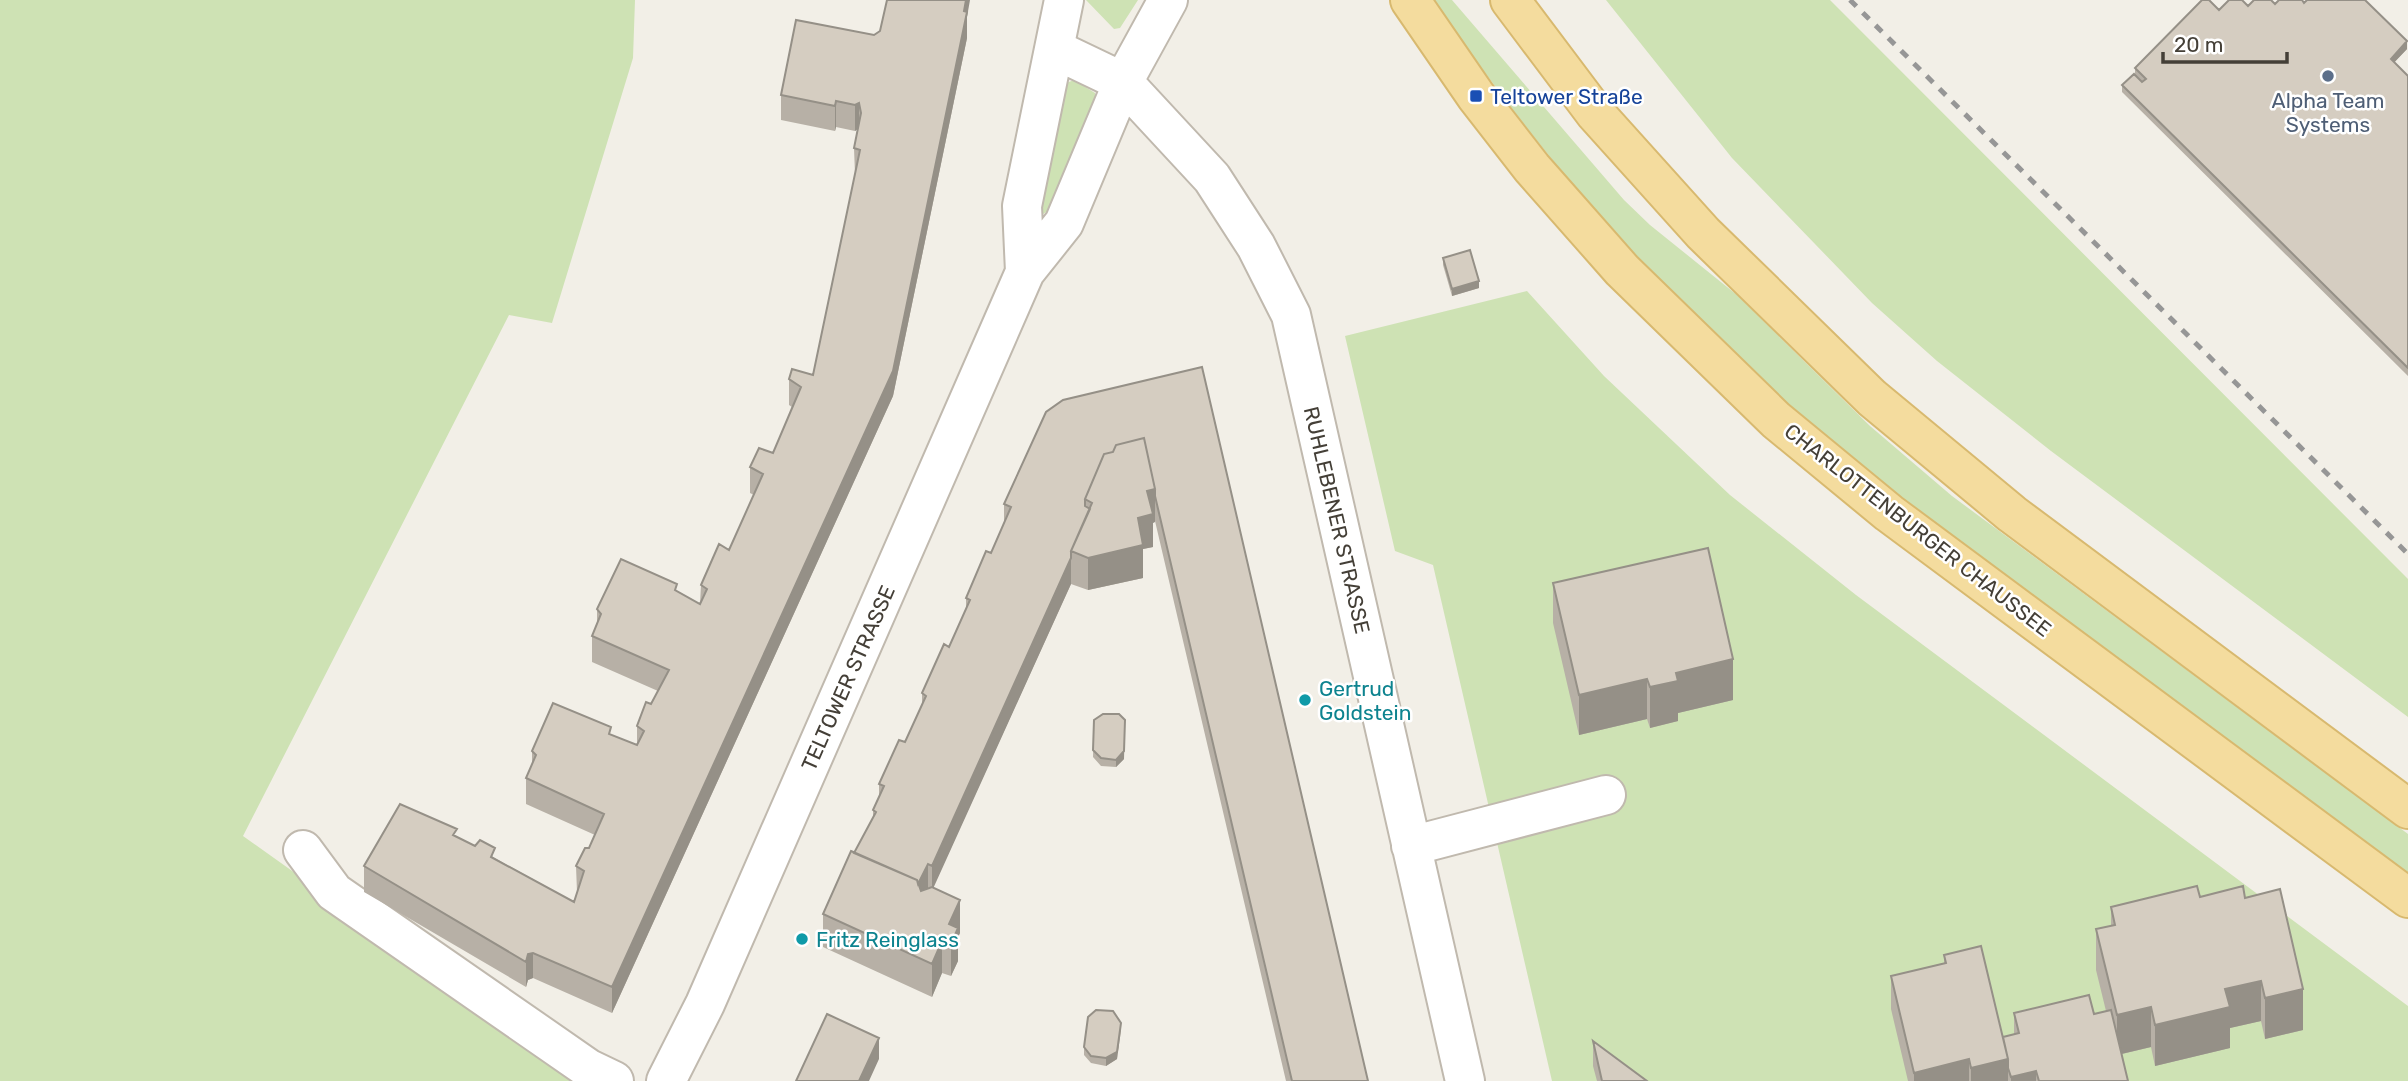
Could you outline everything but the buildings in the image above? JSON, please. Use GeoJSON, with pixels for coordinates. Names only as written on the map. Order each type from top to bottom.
{"type":"FeatureCollection","features":[{"type":"Feature","properties":{"kind":"main road","name":"CHARLOTTENBURGER CHAUSSEE"},"geometry":{"type":"LineString","coordinates":[[1409,0],[1476,96],[1532,168],[1622,270],[1776,420],[1889,513],[2408,898]]}},
{"type":"Feature","properties":{"kind":"main road"},"geometry":{"type":"LineString","coordinates":[[1510,0],[1595,113],[1703,233],[1872,398],[2012,514],[2408,809]]}},
{"type":"Feature","properties":{"kind":"street","name":"TELTOWER STRASSE"},"geometry":{"type":"LineString","coordinates":[[1025,272],[1022,206],[1064,0]]}},
{"type":"Feature","properties":{"kind":"street","name":"TELTOWER STRASSE"},"geometry":{"type":"LineString","coordinates":[[666,1081],[705,1004],[1025,272],[1064,223],[1123,82],[1168,0]]}},
{"type":"Feature","properties":{"kind":"street","name":"RUHLEBENER STRASSE"},"geometry":{"type":"LineString","coordinates":[[1054,49],[1123,82],[1212,178],[1256,246],[1291,315],[1465,1081]]}},
{"type":"Feature","properties":{"kind":"street"},"geometry":{"type":"LineString","coordinates":[[1412,846],[1606,795]]}},
{"type":"Feature","properties":{"kind":"street"},"geometry":{"type":"LineString","coordinates":[[303,850],[334,892],[589,1069],[614,1081]]}},
{"type":"Feature","properties":{"kind":"green space"},"geometry":{"type":"Polygon","coordinates":[[[0,0],[635,0],[633,58],[552,323],[509,315],[243,836],[587,1081],[0,1081],[0,0]]]}},
{"type":"Feature","properties":{"kind":"green space"},"geometry":{"type":"Polygon","coordinates":[[[1086,0],[1138,0],[1120,28],[1114,29],[1086,0]]]}},
{"type":"Feature","properties":{"kind":"green space"},"geometry":{"type":"Polygon","coordinates":[[[1433,0],[1452,0],[1624,200],[1650,225],[1737,295],[1870,426],[1952,496],[2408,834],[2408,875],[1917,513],[1854,465],[1793,413],[1742,366],[1646,269],[1556,165],[1433,0]]]}},
{"type":"Feature","properties":{"kind":"green space"},"geometry":{"type":"Polygon","coordinates":[[[1606,0],[1830,0],[2408,579],[2408,717],[2051,451],[1937,361],[1872,303],[1732,158],[1606,0]]]}},
{"type":"Feature","properties":{"kind":"green space"},"geometry":{"type":"Polygon","coordinates":[[[1074,80],[1095,93],[1095,97],[1051,209],[1040,216],[1064,84],[1074,80]]]}},
{"type":"Feature","properties":{"kind":"green space"},"geometry":{"type":"Polygon","coordinates":[[[1527,291],[1604,376],[1730,495],[1856,595],[2408,1006],[2408,1081],[1552,1081],[1433,565],[1395,551],[1345,336],[1527,291]]]}},
{"type":"Feature","properties":{"kind":"railway"},"geometry":{"type":"LineString","coordinates":[[1850,0],[2408,554]]}},
{"type":"Feature","properties":{"kind":"place","name":"Alpha Team Systems"},"geometry":{"type":"Point","coordinates":[2328,76]}},
{"type":"Feature","properties":{"kind":"place","name":"Teltower Straße"},"geometry":{"type":"Point","coordinates":[1476,96]}},
{"type":"Feature","properties":{"kind":"place","name":"Gertrud Goldstein"},"geometry":{"type":"Point","coordinates":[1305,700]}},
{"type":"Feature","properties":{"kind":"place","name":"Fritz Reinglass"},"geometry":{"type":"Point","coordinates":[802,939]}}]}
